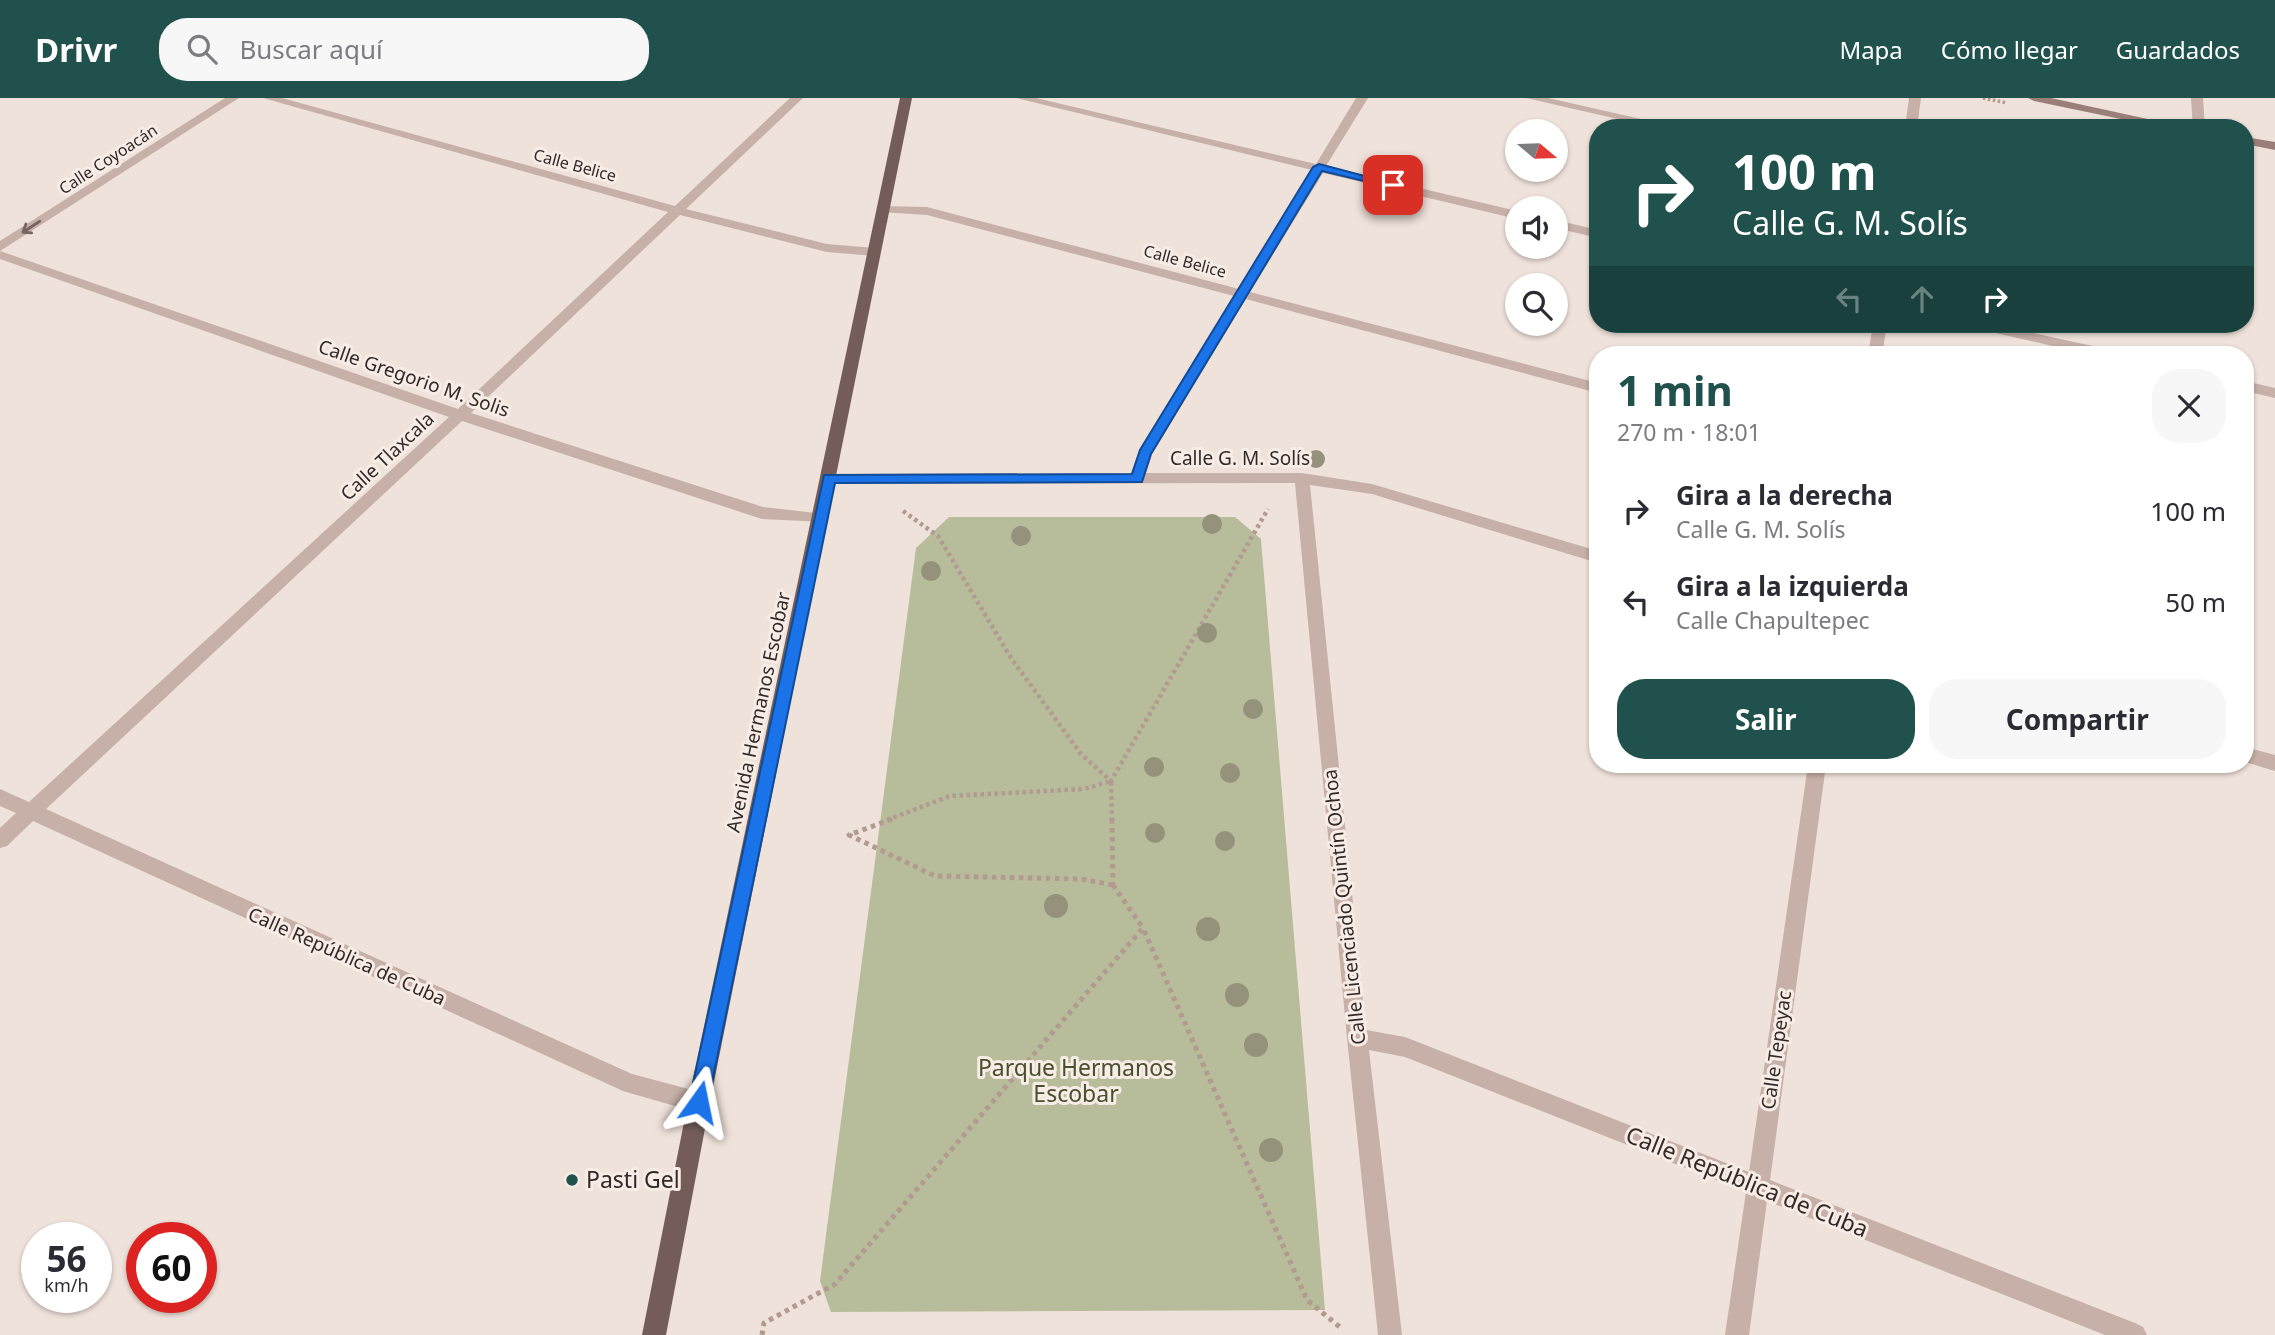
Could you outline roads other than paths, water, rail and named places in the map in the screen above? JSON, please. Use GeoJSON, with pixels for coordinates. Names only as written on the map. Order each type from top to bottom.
{"type":"FeatureCollection","features":[{"type":"Feature","properties":{"kind":"main road","name":"Avenida Hermanos Escobar"},"geometry":{"type":"LineString","coordinates":[[654,1335],[699,1102],[906,98]]}},
{"type":"Feature","properties":{"kind":"street","name":"Calle Coyoacán"},"geometry":{"type":"LineString","coordinates":[[0,247],[233,98]]}},
{"type":"Feature","properties":{"kind":"street","name":"Calle Belice"},"geometry":{"type":"LineString","coordinates":[[269,98],[674,210],[828,248],[875,252]]}},
{"type":"Feature","properties":{"kind":"street","name":"Calle Tlaxcala"},"geometry":{"type":"LineString","coordinates":[[0,839],[460,415],[674,210],[797,98]]}},
{"type":"Feature","properties":{"kind":"street"},"geometry":{"type":"LineString","coordinates":[[1023,98],[1505,212]]}},
{"type":"Feature","properties":{"kind":"street"},"geometry":{"type":"LineString","coordinates":[[1137,479],[1145,454],[1362,98]]}},
{"type":"Feature","properties":{"kind":"street"},"geometry":{"type":"LineString","coordinates":[[1532,98],[1632,119]]}},
{"type":"Feature","properties":{"kind":"street"},"geometry":{"type":"LineString","coordinates":[[1912,119],[1916,98]]}},
{"type":"Feature","properties":{"kind":"street"},"geometry":{"type":"LineString","coordinates":[[2034,98],[2138,119]]}},
{"type":"Feature","properties":{"kind":"street"},"geometry":{"type":"LineString","coordinates":[[2197,98],[2198,119]]}},
{"type":"Feature","properties":{"kind":"street"},"geometry":{"type":"LineString","coordinates":[[2254,142],[2275,146]]}},
{"type":"Feature","properties":{"kind":"street","name":"Calle Belice"},"geometry":{"type":"LineString","coordinates":[[884,209],[927,211],[1589,386]]}},
{"type":"Feature","properties":{"kind":"street"},"geometry":{"type":"LineString","coordinates":[[1568,227],[1589,232]]}},
{"type":"Feature","properties":{"kind":"street","name":"Calle Gregorio M. Solis"},"geometry":{"type":"LineString","coordinates":[[0,255],[460,415],[762,513],[820,518]]}},
{"type":"Feature","properties":{"kind":"street"},"geometry":{"type":"LineString","coordinates":[[2014,333],[2071,346]]}},
{"type":"Feature","properties":{"kind":"street"},"geometry":{"type":"LineString","coordinates":[[2254,388],[2275,393]]}},
{"type":"Feature","properties":{"kind":"street","name":"Calle G. M. Solís"},"geometry":{"type":"LineString","coordinates":[[829,478],[1302,478],[1372,489],[1589,554]]}},
{"type":"Feature","properties":{"kind":"street","name":"Calle Licenciado Quintín Ochoa"},"geometry":{"type":"LineString","coordinates":[[1302,478],[1357,1038],[1390,1335]]}},
{"type":"Feature","properties":{"kind":"street"},"geometry":{"type":"LineString","coordinates":[[2254,757],[2275,763]]}},
{"type":"Feature","properties":{"kind":"street","name":"Calle Tepeyac"},"geometry":{"type":"LineString","coordinates":[[1737,1335],[1816,773]]}},
{"type":"Feature","properties":{"kind":"street","name":"Calle República de Cuba"},"geometry":{"type":"LineString","coordinates":[[0,797],[629,1084],[699,1102]]}},
{"type":"Feature","properties":{"kind":"street","name":"Calle República de Cuba"},"geometry":{"type":"LineString","coordinates":[[1357,1038],[1405,1046],[2135,1335]]}},
{"type":"Feature","properties":{"kind":"place","name":"Pasti Gel"},"geometry":{"type":"Point","coordinates":[572,1180]}},
{"type":"Feature","properties":{"kind":"park label","name":"Parque Hermanos Escobar"},"geometry":{"type":"Point","coordinates":[1076,1081]}}]}
